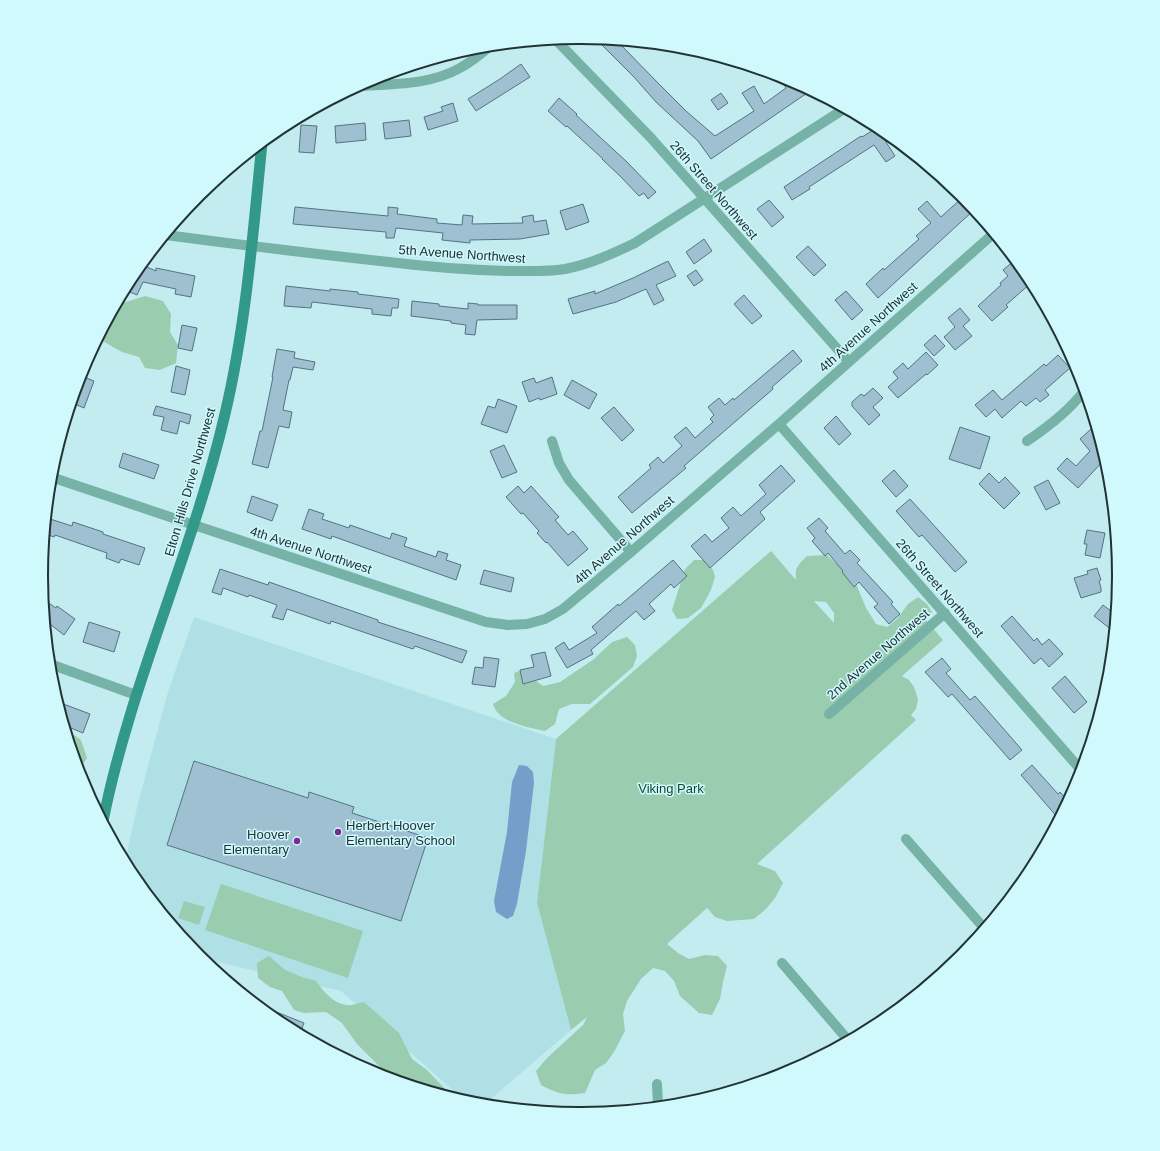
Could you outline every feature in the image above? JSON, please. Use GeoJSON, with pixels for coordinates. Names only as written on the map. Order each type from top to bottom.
{"type":"FeatureCollection","features":[{"type":"Feature","properties":{"kind":"main road","name":"Elton Hills Drive Northwest"},"geometry":{"type":"LineString","coordinates":[[104,814],[136,696],[194,526],[225,414],[240,336],[252,246],[261,150]]}},
{"type":"Feature","properties":{"kind":"street","name":"26th Street Northwest"},"geometry":{"type":"LineString","coordinates":[[559,45],[651,138],[848,362]]}},
{"type":"Feature","properties":{"kind":"street"},"geometry":{"type":"LineString","coordinates":[[375,85],[430,79],[451,73],[461,68],[480,53]]}},
{"type":"Feature","properties":{"kind":"street","name":"5th Avenue Northwest"},"geometry":{"type":"LineString","coordinates":[[171,236],[440,268],[514,271],[563,269],[586,264],[636,243],[840,112]]}},
{"type":"Feature","properties":{"kind":"street","name":"4th Avenue Northwest"},"geometry":{"type":"LineString","coordinates":[[58,479],[194,526],[486,622],[508,625],[527,624],[545,619],[563,609],[779,424],[990,237]]}},
{"type":"Feature","properties":{"kind":"street"},"geometry":{"type":"LineString","coordinates":[[1027,441],[1064,414],[1080,395]]}},
{"type":"Feature","properties":{"kind":"street","name":"26th Street Northwest"},"geometry":{"type":"LineString","coordinates":[[779,424],[1076,765]]}},
{"type":"Feature","properties":{"kind":"street"},"geometry":{"type":"LineString","coordinates":[[552,441],[559,463],[569,480],[631,552]]}},
{"type":"Feature","properties":{"kind":"street","name":"2nd Avenue Northwest"},"geometry":{"type":"LineString","coordinates":[[829,714],[945,613]]}},
{"type":"Feature","properties":{"kind":"street"},"geometry":{"type":"LineString","coordinates":[[57,667],[136,696]]}},
{"type":"Feature","properties":{"kind":"street"},"geometry":{"type":"LineString","coordinates":[[906,839],[981,925]]}},
{"type":"Feature","properties":{"kind":"street"},"geometry":{"type":"LineString","coordinates":[[782,963],[845,1037]]}},
{"type":"Feature","properties":{"kind":"street"},"geometry":{"type":"LineString","coordinates":[[657,1084],[658,1101]]}},
{"type":"Feature","properties":{"kind":"shaded area","name":"Herbert Hoover Elementary School"},"geometry":{"type":"Polygon","coordinates":[[[194,617],[556,739],[537,903],[571,1030],[491,1099],[476,1097],[455,1092],[341,991],[215,961],[180,926],[158,899],[127,853],[138,803],[168,692],[194,617]]]}},
{"type":"Feature","properties":{"kind":"shaded area"},"geometry":{"type":"Polygon","coordinates":[[[519,765],[527,766],[533,772],[534,783],[526,851],[517,904],[513,916],[507,919],[496,912],[494,901],[507,832],[512,782],[519,765]]]}},
{"type":"Feature","properties":{"kind":"green space"},"geometry":{"type":"Polygon","coordinates":[[[145,296],[163,301],[171,314],[170,332],[178,345],[176,363],[160,370],[145,368],[139,357],[122,352],[103,341],[126,302],[145,296]]]}},
{"type":"Feature","properties":{"kind":"green space","name":"Viking Park"},"geometry":{"type":"Polygon","coordinates":[[[771,551],[796,580],[797,567],[807,556],[827,555],[857,586],[866,608],[876,624],[887,627],[897,619],[908,604],[918,597],[927,604],[932,612],[926,620],[943,640],[902,676],[909,680],[914,687],[918,699],[916,709],[911,715],[916,720],[757,864],[775,871],[783,883],[775,898],[766,909],[754,919],[727,921],[715,917],[707,908],[667,944],[678,953],[689,959],[705,955],[718,956],[727,966],[720,999],[712,1015],[699,1013],[680,996],[674,981],[665,971],[653,968],[641,979],[627,1001],[623,1014],[625,1031],[614,1052],[606,1063],[595,1070],[585,1093],[572,1094],[557,1092],[541,1085],[536,1071],[547,1058],[583,1025],[587,1017],[571,1030],[537,903],[556,739],[771,551]],[[814,601],[834,623],[834,613],[826,602],[814,601]]]}},
{"type":"Feature","properties":{"kind":"green space"},"geometry":{"type":"Polygon","coordinates":[[[694,560],[704,560],[713,570],[715,577],[711,590],[701,608],[688,618],[677,619],[672,610],[685,569],[694,560]]]}},
{"type":"Feature","properties":{"kind":"green space"},"geometry":{"type":"Polygon","coordinates":[[[627,637],[635,645],[637,656],[633,667],[590,704],[572,704],[559,709],[555,724],[545,731],[514,723],[502,717],[495,709],[493,704],[506,696],[515,682],[514,673],[524,669],[531,677],[543,686],[560,682],[594,659],[612,642],[627,637]]]}},
{"type":"Feature","properties":{"kind":"green space"},"geometry":{"type":"Polygon","coordinates":[[[74,735],[81,740],[87,758],[83,763],[74,735]]]}},
{"type":"Feature","properties":{"kind":"green space"},"geometry":{"type":"Polygon","coordinates":[[[221,884],[363,931],[348,978],[205,930],[221,884]]]}},
{"type":"Feature","properties":{"kind":"green space"},"geometry":{"type":"Polygon","coordinates":[[[184,901],[205,907],[199,925],[178,918],[184,901]]]}},
{"type":"Feature","properties":{"kind":"green space"},"geometry":{"type":"Polygon","coordinates":[[[269,956],[285,970],[316,981],[331,998],[341,1004],[352,1005],[364,1002],[399,1033],[412,1059],[427,1070],[446,1090],[409,1079],[380,1068],[357,1044],[342,1023],[326,1012],[304,1013],[294,1010],[282,991],[270,987],[258,978],[257,963],[269,956]]]}},
{"type":"Feature","properties":{"kind":"building"},"geometry":{"type":"Polygon","coordinates":[[[602,45],[622,46],[686,111],[715,136],[754,111],[742,93],[754,86],[764,104],[786,88],[783,84],[805,94],[711,159],[698,141],[656,102],[602,45]]]}},
{"type":"Feature","properties":{"kind":"building"},"geometry":{"type":"Polygon","coordinates":[[[521,64],[530,77],[476,111],[468,99],[521,64]]]}},
{"type":"Feature","properties":{"kind":"building"},"geometry":{"type":"Polygon","coordinates":[[[721,93],[728,103],[718,110],[711,100],[721,93]]]}},
{"type":"Feature","properties":{"kind":"building"},"geometry":{"type":"Polygon","coordinates":[[[559,98],[627,162],[656,192],[648,199],[644,193],[639,196],[603,159],[548,111],[559,98]]]}},
{"type":"Feature","properties":{"kind":"building"},"geometry":{"type":"Polygon","coordinates":[[[453,103],[458,121],[428,130],[424,117],[443,111],[441,107],[453,103]]]}},
{"type":"Feature","properties":{"kind":"building"},"geometry":{"type":"Polygon","coordinates":[[[409,120],[411,136],[385,139],[383,123],[409,120]]]}},
{"type":"Feature","properties":{"kind":"building"},"geometry":{"type":"Polygon","coordinates":[[[365,123],[366,140],[336,143],[335,126],[365,123]]]}},
{"type":"Feature","properties":{"kind":"building"},"geometry":{"type":"Polygon","coordinates":[[[301,125],[317,126],[314,153],[299,152],[301,125]]]}},
{"type":"Feature","properties":{"kind":"building"},"geometry":{"type":"Polygon","coordinates":[[[871,131],[885,141],[895,156],[886,162],[874,145],[809,187],[810,189],[792,200],[784,187],[861,136],[862,137],[871,131]]]}},
{"type":"Feature","properties":{"kind":"building"},"geometry":{"type":"Polygon","coordinates":[[[769,200],[784,217],[772,227],[757,209],[769,200]]]}},
{"type":"Feature","properties":{"kind":"building"},"geometry":{"type":"Polygon","coordinates":[[[927,201],[941,217],[958,202],[970,214],[878,298],[866,284],[919,239],[916,236],[931,223],[918,209],[927,201]]]}},
{"type":"Feature","properties":{"kind":"building"},"geometry":{"type":"Polygon","coordinates":[[[583,204],[589,222],[566,230],[560,211],[583,204]]]}},
{"type":"Feature","properties":{"kind":"building"},"geometry":{"type":"Polygon","coordinates":[[[295,207],[388,216],[388,207],[398,208],[397,214],[437,219],[437,223],[462,225],[463,215],[473,216],[472,224],[523,223],[522,217],[533,215],[534,222],[546,220],[549,234],[520,239],[470,240],[470,243],[442,240],[443,233],[396,228],[394,238],[386,238],[386,232],[293,224],[295,207]]]}},
{"type":"Feature","properties":{"kind":"building"},"geometry":{"type":"Polygon","coordinates":[[[704,239],[712,251],[694,264],[686,252],[704,239]]]}},
{"type":"Feature","properties":{"kind":"building"},"geometry":{"type":"Polygon","coordinates":[[[808,246],[826,265],[814,276],[796,257],[808,246]]]}},
{"type":"Feature","properties":{"kind":"building"},"geometry":{"type":"Polygon","coordinates":[[[668,261],[676,276],[656,285],[664,300],[654,305],[646,289],[616,302],[573,314],[568,299],[595,291],[595,294],[668,261]]]}},
{"type":"Feature","properties":{"kind":"building"},"geometry":{"type":"Polygon","coordinates":[[[1010,264],[1026,287],[1006,305],[1008,307],[992,321],[978,306],[1001,285],[1000,283],[1008,276],[1003,270],[1010,264]]]}},
{"type":"Feature","properties":{"kind":"building"},"geometry":{"type":"Polygon","coordinates":[[[147,267],[156,271],[156,268],[195,276],[191,297],[175,294],[176,289],[143,282],[137,295],[131,292],[147,267]]]}},
{"type":"Feature","properties":{"kind":"building"},"geometry":{"type":"Polygon","coordinates":[[[696,270],[703,280],[694,286],[687,276],[696,270]]]}},
{"type":"Feature","properties":{"kind":"building"},"geometry":{"type":"Polygon","coordinates":[[[286,286],[330,291],[330,289],[358,292],[358,294],[399,299],[398,308],[392,308],[391,316],[372,314],[372,309],[312,302],[311,308],[284,306],[286,286]]]}},
{"type":"Feature","properties":{"kind":"building"},"geometry":{"type":"Polygon","coordinates":[[[846,291],[863,310],[852,320],[835,300],[846,291]]]}},
{"type":"Feature","properties":{"kind":"building"},"geometry":{"type":"Polygon","coordinates":[[[744,295],[762,316],[752,324],[734,304],[744,295]]]}},
{"type":"Feature","properties":{"kind":"building"},"geometry":{"type":"Polygon","coordinates":[[[412,301],[468,309],[468,303],[478,305],[517,305],[517,319],[477,320],[475,335],[465,334],[466,325],[451,323],[451,321],[411,316],[412,301]]]}},
{"type":"Feature","properties":{"kind":"building"},"geometry":{"type":"Polygon","coordinates":[[[960,308],[970,320],[963,326],[972,336],[955,350],[944,337],[955,327],[948,318],[960,308]]]}},
{"type":"Feature","properties":{"kind":"building"},"geometry":{"type":"Polygon","coordinates":[[[182,325],[197,328],[192,351],[178,348],[182,325]]]}},
{"type":"Feature","properties":{"kind":"building"},"geometry":{"type":"Polygon","coordinates":[[[935,335],[945,346],[934,356],[924,345],[935,335]]]}},
{"type":"Feature","properties":{"kind":"building"},"geometry":{"type":"Polygon","coordinates":[[[277,349],[295,352],[294,358],[315,362],[313,370],[293,367],[283,410],[292,412],[289,428],[279,426],[268,468],[252,464],[260,431],[262,431],[277,349]]]}},
{"type":"Feature","properties":{"kind":"building"},"geometry":{"type":"Polygon","coordinates":[[[793,350],[802,361],[772,387],[773,389],[684,466],[686,468],[632,513],[618,497],[651,468],[649,465],[658,457],[663,463],[682,446],[674,437],[686,427],[695,438],[713,422],[710,419],[714,415],[708,407],[719,398],[725,405],[733,398],[734,400],[793,350]]]}},
{"type":"Feature","properties":{"kind":"building"},"geometry":{"type":"Polygon","coordinates":[[[926,352],[938,365],[898,398],[888,387],[898,378],[893,372],[903,363],[908,369],[926,352]]]}},
{"type":"Feature","properties":{"kind":"building"},"geometry":{"type":"Polygon","coordinates":[[[1058,355],[1069,368],[1045,390],[1049,395],[1040,402],[1036,398],[1026,406],[1021,401],[1002,418],[995,409],[986,417],[975,405],[993,390],[1002,400],[1044,364],[1046,366],[1058,355]]]}},
{"type":"Feature","properties":{"kind":"building"},"geometry":{"type":"Polygon","coordinates":[[[176,366],[190,370],[185,395],[171,392],[176,366]]]}},
{"type":"Feature","properties":{"kind":"building"},"geometry":{"type":"Polygon","coordinates":[[[552,377],[557,394],[529,402],[522,382],[534,378],[536,383],[552,377]]]}},
{"type":"Feature","properties":{"kind":"building"},"geometry":{"type":"Polygon","coordinates":[[[87,378],[94,381],[84,408],[77,405],[87,378]]]}},
{"type":"Feature","properties":{"kind":"building"},"geometry":{"type":"Polygon","coordinates":[[[572,380],[597,394],[589,409],[564,395],[572,380]]]}},
{"type":"Feature","properties":{"kind":"building"},"geometry":{"type":"Polygon","coordinates":[[[873,388],[883,398],[873,407],[880,415],[869,425],[852,406],[852,402],[861,394],[864,396],[873,388]]]}},
{"type":"Feature","properties":{"kind":"building"},"geometry":{"type":"Polygon","coordinates":[[[498,399],[517,406],[507,433],[481,424],[488,406],[495,408],[498,399]]]}},
{"type":"Feature","properties":{"kind":"building"},"geometry":{"type":"Polygon","coordinates":[[[156,406],[191,415],[189,424],[180,421],[177,434],[161,430],[164,417],[153,415],[156,406]]]}},
{"type":"Feature","properties":{"kind":"building"},"geometry":{"type":"Polygon","coordinates":[[[614,407],[634,430],[622,441],[601,418],[614,407]]]}},
{"type":"Feature","properties":{"kind":"building"},"geometry":{"type":"Polygon","coordinates":[[[836,416],[851,434],[839,445],[824,428],[836,416]]]}},
{"type":"Feature","properties":{"kind":"building"},"geometry":{"type":"Polygon","coordinates":[[[960,427],[990,437],[980,469],[949,459],[960,427]]]}},
{"type":"Feature","properties":{"kind":"building"},"geometry":{"type":"Polygon","coordinates":[[[1090,430],[1099,465],[1078,488],[1057,469],[1067,458],[1076,466],[1090,451],[1080,439],[1090,430]]]}},
{"type":"Feature","properties":{"kind":"building"},"geometry":{"type":"Polygon","coordinates":[[[504,445],[517,472],[502,478],[490,451],[504,445]]]}},
{"type":"Feature","properties":{"kind":"building"},"geometry":{"type":"Polygon","coordinates":[[[123,453],[159,465],[154,479],[119,467],[123,453]]]}},
{"type":"Feature","properties":{"kind":"building"},"geometry":{"type":"Polygon","coordinates":[[[781,465],[795,481],[760,512],[765,519],[710,568],[691,546],[705,534],[712,542],[729,528],[721,518],[733,507],[741,516],[766,494],[759,485],[781,465]]]}},
{"type":"Feature","properties":{"kind":"building"},"geometry":{"type":"Polygon","coordinates":[[[894,470],[908,486],[896,497],[882,481],[894,470]]]}},
{"type":"Feature","properties":{"kind":"building"},"geometry":{"type":"Polygon","coordinates":[[[989,473],[999,483],[1005,477],[1020,493],[1004,509],[979,484],[989,473]]]}},
{"type":"Feature","properties":{"kind":"building"},"geometry":{"type":"Polygon","coordinates":[[[1048,480],[1060,503],[1046,510],[1034,487],[1048,480]]]}},
{"type":"Feature","properties":{"kind":"building"},"geometry":{"type":"Polygon","coordinates":[[[518,486],[524,493],[531,486],[559,517],[555,520],[568,535],[573,531],[588,549],[568,566],[537,533],[539,531],[523,513],[521,514],[506,497],[518,486]]]}},
{"type":"Feature","properties":{"kind":"building"},"geometry":{"type":"Polygon","coordinates":[[[252,496],[278,505],[272,521],[247,512],[252,496]]]}},
{"type":"Feature","properties":{"kind":"building"},"geometry":{"type":"Polygon","coordinates":[[[910,499],[967,562],[955,572],[922,535],[919,537],[896,511],[910,499]]]}},
{"type":"Feature","properties":{"kind":"building"},"geometry":{"type":"Polygon","coordinates":[[[309,509],[324,514],[322,519],[349,528],[350,525],[390,539],[392,533],[407,538],[404,546],[436,557],[438,551],[448,554],[446,560],[461,565],[456,580],[332,536],[331,539],[302,529],[309,509]]]}},
{"type":"Feature","properties":{"kind":"building"},"geometry":{"type":"Polygon","coordinates":[[[819,518],[828,528],[825,531],[845,554],[850,550],[860,560],[857,563],[893,602],[891,604],[900,614],[889,624],[874,607],[878,604],[859,582],[854,587],[828,553],[825,556],[812,541],[815,538],[807,528],[819,518]]]}},
{"type":"Feature","properties":{"kind":"building"},"geometry":{"type":"Polygon","coordinates":[[[52,520],[72,526],[73,522],[145,548],[139,565],[121,559],[119,563],[106,558],[107,553],[55,535],[54,537],[50,536],[52,520]]]}},
{"type":"Feature","properties":{"kind":"building"},"geometry":{"type":"Polygon","coordinates":[[[1087,530],[1105,533],[1100,558],[1085,555],[1087,544],[1084,544],[1087,530]]]}},
{"type":"Feature","properties":{"kind":"building"},"geometry":{"type":"Polygon","coordinates":[[[673,560],[687,576],[674,588],[671,584],[649,604],[655,611],[644,620],[636,611],[591,650],[593,654],[567,668],[555,648],[564,642],[569,650],[597,633],[592,627],[673,560]]]}},
{"type":"Feature","properties":{"kind":"building"},"geometry":{"type":"Polygon","coordinates":[[[1097,568],[1101,580],[1099,581],[1101,592],[1081,598],[1074,578],[1088,574],[1087,571],[1097,568]]]}},
{"type":"Feature","properties":{"kind":"building"},"geometry":{"type":"Polygon","coordinates":[[[220,569],[268,585],[269,582],[378,620],[378,622],[467,651],[462,663],[415,646],[413,649],[331,621],[330,624],[287,609],[283,620],[272,617],[277,605],[223,588],[221,595],[212,592],[220,569]]]}},
{"type":"Feature","properties":{"kind":"building"},"geometry":{"type":"Polygon","coordinates":[[[484,570],[514,578],[511,592],[480,584],[484,570]]]}},
{"type":"Feature","properties":{"kind":"building"},"geometry":{"type":"Polygon","coordinates":[[[50,604],[56,608],[57,606],[75,619],[64,635],[51,625],[50,604]]]}},
{"type":"Feature","properties":{"kind":"building"},"geometry":{"type":"Polygon","coordinates":[[[1103,605],[1110,610],[1109,627],[1094,616],[1103,605]]]}},
{"type":"Feature","properties":{"kind":"building"},"geometry":{"type":"Polygon","coordinates":[[[1012,616],[1034,641],[1037,638],[1042,645],[1049,639],[1063,654],[1049,667],[1041,658],[1034,664],[1001,626],[1012,616]]]}},
{"type":"Feature","properties":{"kind":"building"},"geometry":{"type":"Polygon","coordinates":[[[89,622],[120,632],[114,652],[83,642],[89,622]]]}},
{"type":"Feature","properties":{"kind":"building"},"geometry":{"type":"Polygon","coordinates":[[[545,652],[551,676],[523,684],[520,670],[534,667],[531,655],[545,652]]]}},
{"type":"Feature","properties":{"kind":"building"},"geometry":{"type":"Polygon","coordinates":[[[484,657],[499,659],[495,687],[472,684],[475,667],[483,668],[484,657]]]}},
{"type":"Feature","properties":{"kind":"building"},"geometry":{"type":"Polygon","coordinates":[[[942,658],[951,669],[946,673],[970,700],[975,696],[1022,750],[1010,760],[952,694],[948,697],[925,672],[942,658]]]}},
{"type":"Feature","properties":{"kind":"building"},"geometry":{"type":"Polygon","coordinates":[[[1065,676],[1087,702],[1074,713],[1052,688],[1065,676]]]}},
{"type":"Feature","properties":{"kind":"building"},"geometry":{"type":"Polygon","coordinates":[[[65,705],[90,714],[83,733],[72,728],[65,705]]]}},
{"type":"Feature","properties":{"kind":"building","name":"Hoover Elementary"},"geometry":{"type":"Polygon","coordinates":[[[194,761],[308,798],[309,792],[354,807],[352,813],[428,838],[401,921],[167,845],[194,761]]]}},
{"type":"Feature","properties":{"kind":"building"},"geometry":{"type":"Polygon","coordinates":[[[1032,765],[1058,794],[1060,792],[1064,796],[1055,815],[1021,775],[1032,765]]]}},
{"type":"Feature","properties":{"kind":"building"},"geometry":{"type":"Polygon","coordinates":[[[279,1013],[304,1023],[302,1028],[279,1013]]]}},
{"type":"Feature","properties":{"kind":"place","name":"Herbert Hoover Elementary School"},"geometry":{"type":"Point","coordinates":[338,832]}},
{"type":"Feature","properties":{"kind":"place","name":"Hoover Elementary"},"geometry":{"type":"Point","coordinates":[297,841]}}]}
